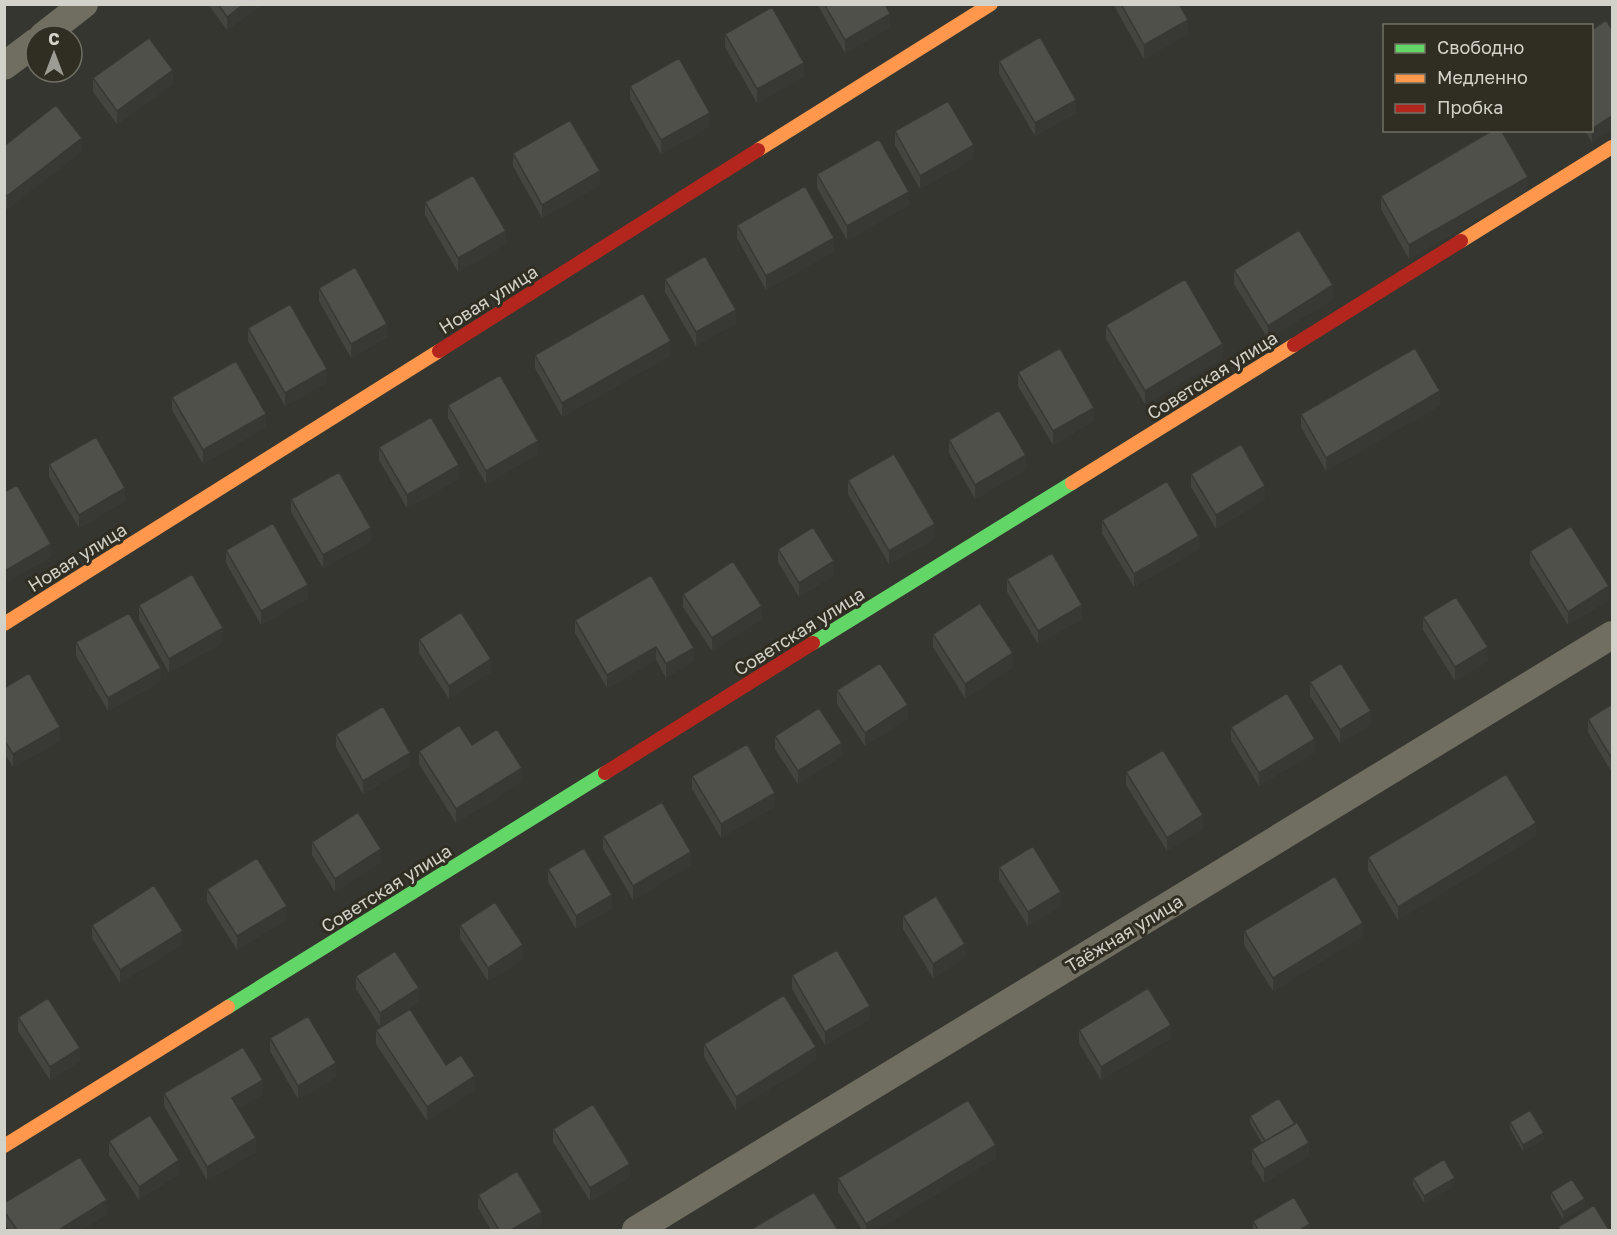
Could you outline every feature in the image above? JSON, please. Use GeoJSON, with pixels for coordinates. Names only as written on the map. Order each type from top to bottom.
{"type":"FeatureCollection","features":[{"type":"Feature","properties":{"kind":"street"},"geometry":{"type":"LineString","coordinates":[[58,24],[84,4]]}},
{"type":"Feature","properties":{"kind":"street","name":"Новая улица"},"geometry":{"type":"LineString","coordinates":[[4,624],[992,4]]}},
{"type":"Feature","properties":{"kind":"street"},"geometry":{"type":"LineString","coordinates":[[4,66],[24,51]]}},
{"type":"Feature","properties":{"kind":"street","name":"Советская улица"},"geometry":{"type":"LineString","coordinates":[[4,1146],[1612,147]]}},
{"type":"Feature","properties":{"kind":"street","name":"Таёжная улица"},"geometry":{"type":"LineString","coordinates":[[636,1230],[1612,635]]}},
{"type":"Feature","properties":{"kind":"building"},"geometry":{"type":"Polygon","coordinates":[[[218,4],[244,4],[227,17],[218,4]]]}},
{"type":"Feature","properties":{"kind":"building"},"geometry":{"type":"Polygon","coordinates":[[[824,4],[885,4],[890,14],[845,40],[824,4]]]}},
{"type":"Feature","properties":{"kind":"building"},"geometry":{"type":"Polygon","coordinates":[[[1121,4],[1179,4],[1188,20],[1144,45],[1121,4]]]}},
{"type":"Feature","properties":{"kind":"building"},"geometry":{"type":"Polygon","coordinates":[[[772,7],[804,63],[757,89],[725,34],[772,7]]]}},
{"type":"Feature","properties":{"kind":"building"},"geometry":{"type":"Polygon","coordinates":[[[1606,20],[1612,29],[1612,116],[1593,128],[1593,29],[1606,20]]]}},
{"type":"Feature","properties":{"kind":"building"},"geometry":{"type":"Polygon","coordinates":[[[1040,37],[1076,100],[1035,123],[999,61],[1040,37]]]}},
{"type":"Feature","properties":{"kind":"building"},"geometry":{"type":"Polygon","coordinates":[[[149,38],[173,70],[117,111],[93,78],[149,38]]]}},
{"type":"Feature","properties":{"kind":"building"},"geometry":{"type":"Polygon","coordinates":[[[679,58],[710,113],[661,140],[630,86],[679,58]]]}},
{"type":"Feature","properties":{"kind":"building"},"geometry":{"type":"Polygon","coordinates":[[[948,101],[974,145],[920,176],[895,131],[948,101]]]}},
{"type":"Feature","properties":{"kind":"building"},"geometry":{"type":"Polygon","coordinates":[[[56,105],[82,138],[7,196],[4,192],[4,146],[56,105]]]}},
{"type":"Feature","properties":{"kind":"building"},"geometry":{"type":"Polygon","coordinates":[[[570,120],[600,171],[542,205],[513,153],[570,120]]]}},
{"type":"Feature","properties":{"kind":"building"},"geometry":{"type":"Polygon","coordinates":[[[1490,132],[1502,132],[1528,177],[1409,245],[1381,196],[1490,132]]]}},
{"type":"Feature","properties":{"kind":"building"},"geometry":{"type":"Polygon","coordinates":[[[879,139],[909,192],[847,226],[817,174],[879,139]]]}},
{"type":"Feature","properties":{"kind":"building"},"geometry":{"type":"Polygon","coordinates":[[[473,175],[506,231],[458,258],[425,202],[473,175]]]}},
{"type":"Feature","properties":{"kind":"building"},"geometry":{"type":"Polygon","coordinates":[[[805,186],[834,238],[766,276],[737,225],[805,186]]]}},
{"type":"Feature","properties":{"kind":"building"},"geometry":{"type":"Polygon","coordinates":[[[1299,230],[1333,285],[1268,326],[1234,270],[1299,230]]]}},
{"type":"Feature","properties":{"kind":"building"},"geometry":{"type":"Polygon","coordinates":[[[705,256],[736,310],[696,332],[665,279],[705,256]]]}},
{"type":"Feature","properties":{"kind":"building"},"geometry":{"type":"Polygon","coordinates":[[[355,267],[387,324],[351,344],[319,288],[355,267]]]}},
{"type":"Feature","properties":{"kind":"building"},"geometry":{"type":"Polygon","coordinates":[[[1185,279],[1223,344],[1145,391],[1106,325],[1185,279]]]}},
{"type":"Feature","properties":{"kind":"building"},"geometry":{"type":"Polygon","coordinates":[[[643,293],[671,341],[562,403],[535,355],[643,293]]]}},
{"type":"Feature","properties":{"kind":"building"},"geometry":{"type":"Polygon","coordinates":[[[290,304],[327,369],[285,393],[248,328],[290,304]]]}},
{"type":"Feature","properties":{"kind":"building"},"geometry":{"type":"Polygon","coordinates":[[[1060,348],[1094,408],[1053,431],[1018,372],[1060,348]]]}},
{"type":"Feature","properties":{"kind":"building"},"geometry":{"type":"Polygon","coordinates":[[[1415,348],[1440,391],[1326,458],[1301,414],[1415,348]]]}},
{"type":"Feature","properties":{"kind":"building"},"geometry":{"type":"Polygon","coordinates":[[[236,361],[266,414],[203,450],[172,397],[236,361]]]}},
{"type":"Feature","properties":{"kind":"building"},"geometry":{"type":"Polygon","coordinates":[[[500,375],[538,441],[486,471],[448,405],[500,375]]]}},
{"type":"Feature","properties":{"kind":"building"},"geometry":{"type":"Polygon","coordinates":[[[999,410],[1026,455],[975,485],[949,440],[999,410]]]}},
{"type":"Feature","properties":{"kind":"building"},"geometry":{"type":"Polygon","coordinates":[[[431,417],[459,465],[407,495],[379,447],[431,417]]]}},
{"type":"Feature","properties":{"kind":"building"},"geometry":{"type":"Polygon","coordinates":[[[96,437],[125,488],[79,515],[49,464],[96,437]]]}},
{"type":"Feature","properties":{"kind":"building"},"geometry":{"type":"Polygon","coordinates":[[[1241,444],[1265,486],[1216,515],[1191,474],[1241,444]]]}},
{"type":"Feature","properties":{"kind":"building"},"geometry":{"type":"Polygon","coordinates":[[[894,454],[935,524],[889,551],[848,480],[894,454]]]}},
{"type":"Feature","properties":{"kind":"building"},"geometry":{"type":"Polygon","coordinates":[[[339,472],[371,528],[323,555],[291,499],[339,472]]]}},
{"type":"Feature","properties":{"kind":"building"},"geometry":{"type":"Polygon","coordinates":[[[1167,481],[1199,536],[1134,574],[1102,520],[1167,481]]]}},
{"type":"Feature","properties":{"kind":"building"},"geometry":{"type":"Polygon","coordinates":[[[17,485],[51,544],[5,571],[4,492],[17,485]]]}},
{"type":"Feature","properties":{"kind":"building"},"geometry":{"type":"Polygon","coordinates":[[[273,523],[308,585],[261,611],[226,550],[273,523]]]}},
{"type":"Feature","properties":{"kind":"building"},"geometry":{"type":"Polygon","coordinates":[[[1571,526],[1609,586],[1568,612],[1530,551],[1571,526]]]}},
{"type":"Feature","properties":{"kind":"building"},"geometry":{"type":"Polygon","coordinates":[[[813,527],[834,561],[799,583],[778,549],[813,527]]]}},
{"type":"Feature","properties":{"kind":"building"},"geometry":{"type":"Polygon","coordinates":[[[1052,553],[1082,605],[1038,631],[1007,579],[1052,553]]]}},
{"type":"Feature","properties":{"kind":"building"},"geometry":{"type":"Polygon","coordinates":[[[733,561],[762,606],[712,638],[683,594],[733,561]]]}},
{"type":"Feature","properties":{"kind":"building"},"geometry":{"type":"Polygon","coordinates":[[[192,574],[223,628],[169,659],[139,605],[192,574]]]}},
{"type":"Feature","properties":{"kind":"building"},"geometry":{"type":"Polygon","coordinates":[[[651,575],[694,648],[666,664],[656,647],[607,675],[575,620],[651,575]]]}},
{"type":"Feature","properties":{"kind":"building"},"geometry":{"type":"Polygon","coordinates":[[[1456,597],[1488,647],[1455,667],[1423,617],[1456,597]]]}},
{"type":"Feature","properties":{"kind":"building"},"geometry":{"type":"Polygon","coordinates":[[[980,603],[1013,653],[965,684],[933,634],[980,603]]]}},
{"type":"Feature","properties":{"kind":"building"},"geometry":{"type":"Polygon","coordinates":[[[461,612],[491,659],[449,686],[419,639],[461,612]]]}},
{"type":"Feature","properties":{"kind":"building"},"geometry":{"type":"Polygon","coordinates":[[[129,613],[161,668],[108,698],[76,642],[129,613]]]}},
{"type":"Feature","properties":{"kind":"building"},"geometry":{"type":"Polygon","coordinates":[[[880,663],[908,705],[865,733],[837,690],[880,663]]]}},
{"type":"Feature","properties":{"kind":"building"},"geometry":{"type":"Polygon","coordinates":[[[1341,663],[1371,711],[1340,730],[1310,682],[1341,663]]]}},
{"type":"Feature","properties":{"kind":"building"},"geometry":{"type":"Polygon","coordinates":[[[29,673],[60,727],[13,754],[4,740],[4,688],[29,673]]]}},
{"type":"Feature","properties":{"kind":"building"},"geometry":{"type":"Polygon","coordinates":[[[1287,693],[1315,739],[1259,773],[1231,727],[1287,693]]]}},
{"type":"Feature","properties":{"kind":"building"},"geometry":{"type":"Polygon","coordinates":[[[1612,704],[1612,759],[1588,719],[1612,704]]]}},
{"type":"Feature","properties":{"kind":"building"},"geometry":{"type":"Polygon","coordinates":[[[383,706],[410,753],[363,781],[336,734],[383,706]]]}},
{"type":"Feature","properties":{"kind":"building"},"geometry":{"type":"Polygon","coordinates":[[[819,708],[842,743],[798,771],[775,736],[819,708]]]}},
{"type":"Feature","properties":{"kind":"building"},"geometry":{"type":"Polygon","coordinates":[[[459,725],[472,745],[497,729],[522,768],[456,809],[419,751],[459,725]]]}},
{"type":"Feature","properties":{"kind":"building"},"geometry":{"type":"Polygon","coordinates":[[[747,744],[775,793],[721,824],[692,776],[747,744]]]}},
{"type":"Feature","properties":{"kind":"building"},"geometry":{"type":"Polygon","coordinates":[[[1163,750],[1203,815],[1167,838],[1126,772],[1163,750]]]}},
{"type":"Feature","properties":{"kind":"building"},"geometry":{"type":"Polygon","coordinates":[[[1506,774],[1536,823],[1398,907],[1368,857],[1506,774]]]}},
{"type":"Feature","properties":{"kind":"building"},"geometry":{"type":"Polygon","coordinates":[[[662,802],[691,852],[633,886],[603,836],[662,802]]]}},
{"type":"Feature","properties":{"kind":"building"},"geometry":{"type":"Polygon","coordinates":[[[358,812],[381,849],[335,879],[312,842],[358,812]]]}},
{"type":"Feature","properties":{"kind":"building"},"geometry":{"type":"Polygon","coordinates":[[[1033,846],[1061,892],[1028,912],[999,867],[1033,846]]]}},
{"type":"Feature","properties":{"kind":"building"},"geometry":{"type":"Polygon","coordinates":[[[584,848],[612,895],[576,916],[548,869],[584,848]]]}},
{"type":"Feature","properties":{"kind":"building"},"geometry":{"type":"Polygon","coordinates":[[[257,858],[287,906],[237,936],[207,889],[257,858]]]}},
{"type":"Feature","properties":{"kind":"building"},"geometry":{"type":"Polygon","coordinates":[[[1335,876],[1363,923],[1273,978],[1244,931],[1335,876]]]}},
{"type":"Feature","properties":{"kind":"building"},"geometry":{"type":"Polygon","coordinates":[[[154,885],[183,931],[120,970],[92,925],[154,885]]]}},
{"type":"Feature","properties":{"kind":"building"},"geometry":{"type":"Polygon","coordinates":[[[936,896],[965,944],[933,964],[903,916],[936,896]]]}},
{"type":"Feature","properties":{"kind":"building"},"geometry":{"type":"Polygon","coordinates":[[[495,902],[523,945],[488,968],[460,925],[495,902]]]}},
{"type":"Feature","properties":{"kind":"building"},"geometry":{"type":"Polygon","coordinates":[[[837,950],[870,1006],[825,1032],[792,975],[837,950]]]}},
{"type":"Feature","properties":{"kind":"building"},"geometry":{"type":"Polygon","coordinates":[[[395,951],[419,988],[380,1013],[356,976],[395,951]]]}},
{"type":"Feature","properties":{"kind":"building"},"geometry":{"type":"Polygon","coordinates":[[[1148,988],[1171,1025],[1101,1067],[1079,1030],[1148,988]]]}},
{"type":"Feature","properties":{"kind":"building"},"geometry":{"type":"Polygon","coordinates":[[[784,995],[816,1047],[736,1097],[704,1044],[784,995]]]}},
{"type":"Feature","properties":{"kind":"building"},"geometry":{"type":"Polygon","coordinates":[[[48,998],[80,1048],[50,1067],[18,1017],[48,998]]]}},
{"type":"Feature","properties":{"kind":"building"},"geometry":{"type":"Polygon","coordinates":[[[410,1009],[446,1065],[461,1055],[475,1076],[427,1107],[376,1030],[410,1009]]]}},
{"type":"Feature","properties":{"kind":"building"},"geometry":{"type":"Polygon","coordinates":[[[308,1016],[336,1063],[298,1086],[270,1038],[308,1016]]]}},
{"type":"Feature","properties":{"kind":"building"},"geometry":{"type":"Polygon","coordinates":[[[243,1047],[263,1080],[232,1098],[256,1138],[207,1167],[164,1093],[243,1047]]]}},
{"type":"Feature","properties":{"kind":"building"},"geometry":{"type":"Polygon","coordinates":[[[1279,1098],[1295,1124],[1265,1141],[1250,1116],[1279,1098]]]}},
{"type":"Feature","properties":{"kind":"building"},"geometry":{"type":"Polygon","coordinates":[[[968,1100],[996,1145],[866,1224],[838,1178],[968,1100]]]}},
{"type":"Feature","properties":{"kind":"building"},"geometry":{"type":"Polygon","coordinates":[[[593,1104],[630,1164],[590,1188],[553,1129],[593,1104]]]}},
{"type":"Feature","properties":{"kind":"building"},"geometry":{"type":"Polygon","coordinates":[[[1530,1110],[1544,1133],[1523,1145],[1510,1122],[1530,1110]]]}},
{"type":"Feature","properties":{"kind":"building"},"geometry":{"type":"Polygon","coordinates":[[[150,1115],[179,1160],[139,1187],[109,1141],[150,1115]]]}},
{"type":"Feature","properties":{"kind":"building"},"geometry":{"type":"Polygon","coordinates":[[[1297,1122],[1309,1143],[1264,1169],[1252,1149],[1297,1122]]]}},
{"type":"Feature","properties":{"kind":"building"},"geometry":{"type":"Polygon","coordinates":[[[80,1157],[107,1200],[59,1230],[17,1230],[4,1211],[4,1203],[80,1157]]]}},
{"type":"Feature","properties":{"kind":"building"},"geometry":{"type":"Polygon","coordinates":[[[1444,1159],[1455,1178],[1424,1196],[1413,1178],[1444,1159]]]}},
{"type":"Feature","properties":{"kind":"building"},"geometry":{"type":"Polygon","coordinates":[[[517,1171],[542,1212],[511,1230],[499,1230],[478,1195],[517,1171]]]}},
{"type":"Feature","properties":{"kind":"building"},"geometry":{"type":"Polygon","coordinates":[[[1572,1179],[1585,1199],[1563,1212],[1551,1192],[1572,1179]]]}},
{"type":"Feature","properties":{"kind":"building"},"geometry":{"type":"Polygon","coordinates":[[[814,1192],[838,1230],[750,1230],[814,1192]]]}},
{"type":"Feature","properties":{"kind":"building"},"geometry":{"type":"Polygon","coordinates":[[[1294,1197],[1310,1224],[1300,1230],[1258,1230],[1253,1221],[1294,1197]]]}},
{"type":"Feature","properties":{"kind":"building"},"geometry":{"type":"Polygon","coordinates":[[[1594,1205],[1609,1230],[1560,1230],[1558,1227],[1594,1205]]]}},
{"type":"Feature","properties":{"kind":"traffic: fast"},"geometry":{"type":"LineString","coordinates":[[813,643],[1072,483]]}},
{"type":"Feature","properties":{"kind":"traffic: fast"},"geometry":{"type":"LineString","coordinates":[[228,1007],[605,773]]}},
{"type":"Feature","properties":{"kind":"traffic: slow"},"geometry":{"type":"LineString","coordinates":[[758,150],[991,4]]}},
{"type":"Feature","properties":{"kind":"traffic: slow"},"geometry":{"type":"LineString","coordinates":[[1461,241],[1612,147]]}},
{"type":"Feature","properties":{"kind":"traffic: slow"},"geometry":{"type":"LineString","coordinates":[[1072,483],[1294,345]]}},
{"type":"Feature","properties":{"kind":"traffic: slow"},"geometry":{"type":"LineString","coordinates":[[4,624],[439,351]]}},
{"type":"Feature","properties":{"kind":"traffic: slow"},"geometry":{"type":"LineString","coordinates":[[4,1146],[228,1007]]}},
{"type":"Feature","properties":{"kind":"traffic: jam"},"geometry":{"type":"LineString","coordinates":[[439,351],[758,150]]}},
{"type":"Feature","properties":{"kind":"traffic: jam"},"geometry":{"type":"LineString","coordinates":[[1294,345],[1461,241]]}},
{"type":"Feature","properties":{"kind":"traffic: jam"},"geometry":{"type":"LineString","coordinates":[[605,773],[813,643]]}}]}
